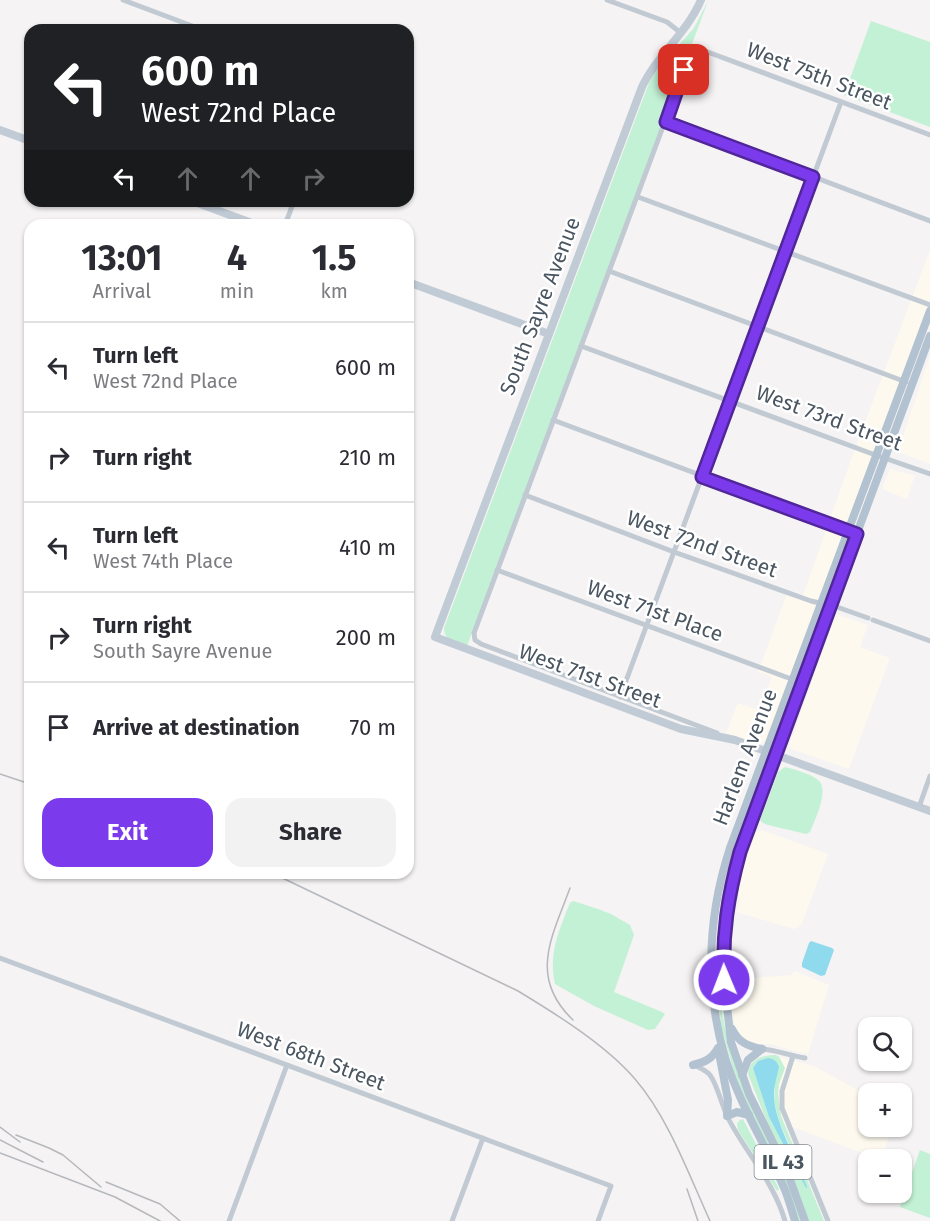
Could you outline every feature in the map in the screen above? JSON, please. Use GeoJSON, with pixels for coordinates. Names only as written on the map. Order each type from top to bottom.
{"type":"FeatureCollection","features":[{"type":"Feature","properties":{"kind":"main road","name":"Harlem Avenue"},"geometry":{"type":"LineString","coordinates":[[805,1221],[787,1171],[758,1113],[731,1042],[725,998],[723,958],[729,895],[771,753],[908,383],[930,311]]}},
{"type":"Feature","properties":{"kind":"main road","name":"Harlem Avenue"},"geometry":{"type":"LineString","coordinates":[[908,383],[930,336]]}},
{"type":"Feature","properties":{"kind":"main road","name":"Harlem Avenue"},"geometry":{"type":"LineString","coordinates":[[771,753],[730,848],[718,892],[711,937],[711,960],[718,1032],[732,1079],[787,1193],[795,1221]]}},
{"type":"Feature","properties":{"kind":"main road"},"geometry":{"type":"LineString","coordinates":[[728,1021],[740,1041],[762,1049]]}},
{"type":"Feature","properties":{"kind":"main road"},"geometry":{"type":"LineString","coordinates":[[718,1032],[718,1048],[728,1100],[727,1116],[737,1112],[749,1115]]}},
{"type":"Feature","properties":{"kind":"main road"},"geometry":{"type":"LineString","coordinates":[[693,1065],[707,1061],[718,1048]]}},
{"type":"Feature","properties":{"kind":"main road"},"geometry":{"type":"LineString","coordinates":[[742,1075],[748,1060],[762,1049]]}},
{"type":"Feature","properties":{"kind":"street"},"geometry":{"type":"LineString","coordinates":[[123,0],[187,24]]}},
{"type":"Feature","properties":{"kind":"street"},"geometry":{"type":"LineString","coordinates":[[607,0],[667,22],[681,33]]}},
{"type":"Feature","properties":{"kind":"street","name":"South Sayre Avenue"},"geometry":{"type":"LineString","coordinates":[[435,637],[642,87],[657,61],[696,12],[701,0]]}},
{"type":"Feature","properties":{"kind":"street","name":"West 75th Street"},"geometry":{"type":"LineString","coordinates":[[666,122],[689,57],[696,50],[705,51],[930,135]]}},
{"type":"Feature","properties":{"kind":"street"},"geometry":{"type":"LineString","coordinates":[[620,697],[841,102]]}},
{"type":"Feature","properties":{"kind":"street"},"geometry":{"type":"LineString","coordinates":[[497,570],[666,122],[930,221]]}},
{"type":"Feature","properties":{"kind":"street"},"geometry":{"type":"LineString","coordinates":[[0,130],[24,139]]}},
{"type":"Feature","properties":{"kind":"street"},"geometry":{"type":"LineString","coordinates":[[638,196],[930,305]]}},
{"type":"Feature","properties":{"kind":"street"},"geometry":{"type":"LineString","coordinates":[[208,207],[241,219]]}},
{"type":"Feature","properties":{"kind":"street"},"geometry":{"type":"LineString","coordinates":[[609,271],[908,383]]}},
{"type":"Feature","properties":{"kind":"street"},"geometry":{"type":"LineString","coordinates":[[414,284],[549,334]]}},
{"type":"Feature","properties":{"kind":"street","name":"West 73rd Street"},"geometry":{"type":"LineString","coordinates":[[581,346],[930,474]]}},
{"type":"Feature","properties":{"kind":"street"},"geometry":{"type":"LineString","coordinates":[[553,420],[853,532]]}},
{"type":"Feature","properties":{"kind":"street","name":"West 72nd Street"},"geometry":{"type":"LineString","coordinates":[[525,495],[811,602],[837,607],[930,641]]}},
{"type":"Feature","properties":{"kind":"street","name":"West 71st Street"},"geometry":{"type":"LineString","coordinates":[[497,570],[474,633],[475,640],[481,644],[930,811]]}},
{"type":"Feature","properties":{"kind":"street","name":"West 71st Place"},"geometry":{"type":"LineString","coordinates":[[497,570],[797,682]]}},
{"type":"Feature","properties":{"kind":"street","name":"West 71st Street"},"geometry":{"type":"LineString","coordinates":[[435,637],[681,729],[735,740]]}},
{"type":"Feature","properties":{"kind":"street"},"geometry":{"type":"LineString","coordinates":[[919,807],[930,777]]}},
{"type":"Feature","properties":{"kind":"street","name":"West 68th Street"},"geometry":{"type":"LineString","coordinates":[[0,958],[611,1186],[598,1221]]}},
{"type":"Feature","properties":{"kind":"street"},"geometry":{"type":"LineString","coordinates":[[762,1049],[805,1058]]}},
{"type":"Feature","properties":{"kind":"street"},"geometry":{"type":"LineString","coordinates":[[793,1056],[782,1091],[782,1108],[828,1221]]}},
{"type":"Feature","properties":{"kind":"street"},"geometry":{"type":"LineString","coordinates":[[229,1221],[287,1065]]}},
{"type":"Feature","properties":{"kind":"street"},"geometry":{"type":"LineString","coordinates":[[693,1065],[711,1076],[727,1116],[776,1195],[785,1221]]}},
{"type":"Feature","properties":{"kind":"street"},"geometry":{"type":"LineString","coordinates":[[452,1221],[483,1138]]}},
{"type":"Feature","properties":{"kind":"shaded area"},"geometry":{"type":"Polygon","coordinates":[[[930,250],[930,300],[766,742],[759,745],[726,733],[738,703],[759,710],[772,677],[758,672],[788,591],[803,595],[930,250]]]}},
{"type":"Feature","properties":{"kind":"shaded area"},"geometry":{"type":"Polygon","coordinates":[[[930,355],[930,464],[898,452],[930,355]]]}},
{"type":"Feature","properties":{"kind":"shaded area"},"geometry":{"type":"Polygon","coordinates":[[[890,469],[915,476],[907,499],[882,489],[890,469]]]}},
{"type":"Feature","properties":{"kind":"shaded area"},"geometry":{"type":"Polygon","coordinates":[[[836,614],[868,625],[860,647],[890,658],[849,769],[788,748],[836,614]]]}},
{"type":"Feature","properties":{"kind":"shaded area"},"geometry":{"type":"Polygon","coordinates":[[[762,830],[828,854],[802,923],[794,929],[736,912],[740,899],[736,891],[745,856],[752,836],[762,830]]]}},
{"type":"Feature","properties":{"kind":"shaded area"},"geometry":{"type":"Polygon","coordinates":[[[795,971],[829,985],[808,1054],[771,1044],[756,1044],[741,1038],[735,1027],[728,980],[792,975],[795,971]]]}},
{"type":"Feature","properties":{"kind":"shaded area"},"geometry":{"type":"Polygon","coordinates":[[[779,1057],[814,1066],[858,1091],[858,1137],[889,1137],[885,1149],[858,1149],[858,1152],[784,1124],[779,1105],[779,1084],[783,1063],[779,1057]]]}},
{"type":"Feature","properties":{"kind":"green space"},"geometry":{"type":"Polygon","coordinates":[[[708,1],[467,646],[455,642],[446,636],[444,628],[649,83],[659,67],[694,28],[708,1]]]}},
{"type":"Feature","properties":{"kind":"green space"},"geometry":{"type":"Polygon","coordinates":[[[871,21],[930,42],[930,127],[844,95],[871,21]]]}},
{"type":"Feature","properties":{"kind":"green space"},"geometry":{"type":"Polygon","coordinates":[[[785,767],[814,777],[822,787],[822,799],[817,814],[810,832],[806,834],[768,825],[760,820],[778,772],[785,767]]]}},
{"type":"Feature","properties":{"kind":"green space"},"geometry":{"type":"Polygon","coordinates":[[[573,901],[611,914],[630,925],[634,935],[614,992],[665,1014],[655,1029],[648,1030],[594,1006],[555,984],[553,962],[556,942],[570,903],[573,901]]]}},
{"type":"Feature","properties":{"kind":"green space"},"geometry":{"type":"Polygon","coordinates":[[[717,993],[727,1038],[783,1169],[802,1221],[799,1221],[736,1078],[722,1030],[717,993]]]}},
{"type":"Feature","properties":{"kind":"green space"},"geometry":{"type":"Polygon","coordinates":[[[771,1055],[779,1057],[785,1068],[778,1094],[781,1116],[824,1221],[809,1221],[790,1168],[770,1129],[748,1074],[754,1061],[771,1055]],[[768,1058],[758,1061],[753,1068],[769,1117],[806,1188],[779,1121],[774,1102],[775,1086],[768,1058]]]}},
{"type":"Feature","properties":{"kind":"green space"},"geometry":{"type":"Polygon","coordinates":[[[743,1119],[779,1189],[777,1191],[738,1130],[737,1123],[743,1119]]]}},
{"type":"Feature","properties":{"kind":"green space"},"geometry":{"type":"Polygon","coordinates":[[[920,1150],[930,1154],[930,1218],[900,1207],[901,1203],[912,1203],[912,1173],[920,1150]]]}},
{"type":"Feature","properties":{"kind":"water"},"geometry":{"type":"Polygon","coordinates":[[[811,941],[834,950],[825,975],[821,976],[802,967],[811,941]]]}},
{"type":"Feature","properties":{"kind":"water"},"geometry":{"type":"Polygon","coordinates":[[[768,1058],[775,1061],[779,1067],[774,1088],[777,1115],[807,1188],[769,1117],[753,1068],[758,1061],[768,1058]]]}},
{"type":"Feature","properties":{"kind":"railway"},"geometry":{"type":"LineString","coordinates":[[0,774],[24,782]]}},
{"type":"Feature","properties":{"kind":"railway"},"geometry":{"type":"LineString","coordinates":[[285,879],[518,991],[564,1020],[610,1054],[635,1079],[658,1111],[710,1221]]}},
{"type":"Feature","properties":{"kind":"railway"},"geometry":{"type":"LineString","coordinates":[[570,888],[551,940],[548,972],[551,988],[559,1004],[573,1020]]}},
{"type":"Feature","properties":{"kind":"railway"},"geometry":{"type":"LineString","coordinates":[[0,1127],[20,1142]]}},
{"type":"Feature","properties":{"kind":"railway"},"geometry":{"type":"LineString","coordinates":[[16,1135],[63,1155],[101,1187]]}},
{"type":"Feature","properties":{"kind":"railway"},"geometry":{"type":"LineString","coordinates":[[0,1140],[43,1162]]}},
{"type":"Feature","properties":{"kind":"railway"},"geometry":{"type":"LineString","coordinates":[[0,1153],[115,1197],[160,1221]]}},
{"type":"Feature","properties":{"kind":"railway"},"geometry":{"type":"LineString","coordinates":[[106,1182],[160,1204],[180,1221]]}},
{"type":"Feature","properties":{"kind":"railway"},"geometry":{"type":"LineString","coordinates":[[687,1189],[698,1221]]}},
{"type":"Feature","properties":{"kind":"route"},"geometry":{"type":"LineString","coordinates":[[684,70],[666,122],[813,177],[702,477],[857,534],[740,852],[731,888],[723,941],[724,980]]}}]}
